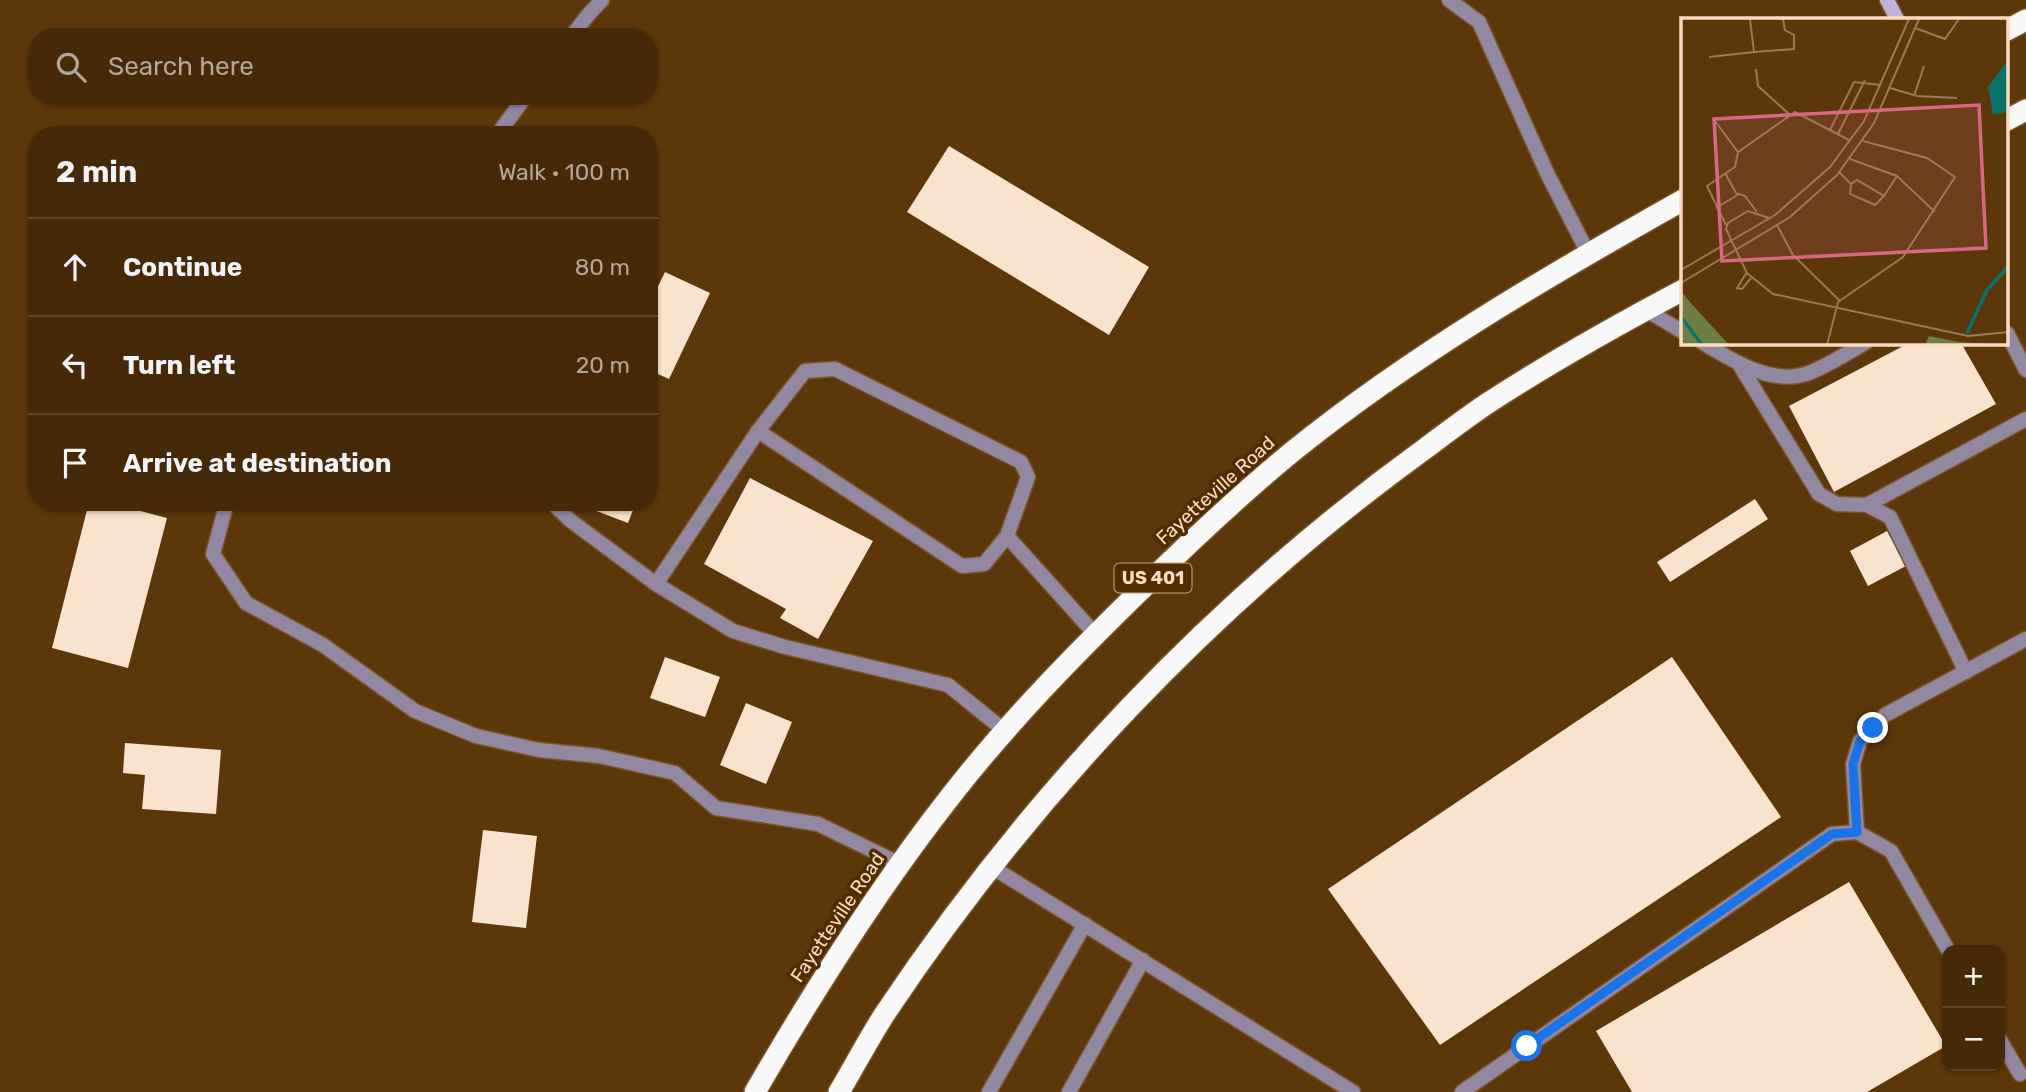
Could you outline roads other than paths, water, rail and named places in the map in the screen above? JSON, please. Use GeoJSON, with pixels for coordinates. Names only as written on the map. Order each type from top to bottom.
{"type":"FeatureCollection","features":[{"type":"Feature","properties":{"kind":"highway"},"geometry":{"type":"LineString","coordinates":[[2008,29],[2026,20]]}},
{"type":"Feature","properties":{"kind":"highway"},"geometry":{"type":"LineString","coordinates":[[2008,119],[2026,110]]}},
{"type":"Feature","properties":{"kind":"highway","name":"Fayetteville Road"},"geometry":{"type":"LineString","coordinates":[[755,1092],[810,998],[874,900],[950,796],[1027,705],[1095,634],[1199,533],[1292,452],[1401,372],[1486,315],[1681,201]]}},
{"type":"Feature","properties":{"kind":"highway"},"geometry":{"type":"LineString","coordinates":[[839,1092],[883,1017],[957,911],[1036,812],[1158,677],[1271,569],[1380,481],[1487,403],[1599,335],[1681,291]]}},
{"type":"Feature","properties":{"kind":"street"},"geometry":{"type":"LineString","coordinates":[[578,28],[602,0]]}},
{"type":"Feature","properties":{"kind":"street"},"geometry":{"type":"LineString","coordinates":[[1449,0],[1479,22],[1547,173],[1588,253]]}},
{"type":"Feature","properties":{"kind":"street"},"geometry":{"type":"LineString","coordinates":[[1887,0],[1896,18]]}},
{"type":"Feature","properties":{"kind":"street"},"geometry":{"type":"LineString","coordinates":[[504,126],[519,105]]}},
{"type":"Feature","properties":{"kind":"street"},"geometry":{"type":"LineString","coordinates":[[1646,310],[1681,330]]}},
{"type":"Feature","properties":{"kind":"street"},"geometry":{"type":"LineString","coordinates":[[2008,335],[2026,370]]}},
{"type":"Feature","properties":{"kind":"street"},"geometry":{"type":"LineString","coordinates":[[1707,345],[1740,364],[1778,377],[1806,374],[1861,345]]}},
{"type":"Feature","properties":{"kind":"street"},"geometry":{"type":"LineString","coordinates":[[1740,364],[1819,494],[1838,503],[1867,505],[1890,517],[1966,672]]}},
{"type":"Feature","properties":{"kind":"street"},"geometry":{"type":"LineString","coordinates":[[656,584],[758,431],[805,372],[835,369],[1021,462],[1028,477],[1007,536],[984,565],[962,566],[758,431]]}},
{"type":"Feature","properties":{"kind":"street"},"geometry":{"type":"LineString","coordinates":[[1867,505],[2026,419]]}},
{"type":"Feature","properties":{"kind":"street"},"geometry":{"type":"LineString","coordinates":[[225,511],[213,554],[246,603],[323,645],[415,711],[476,736],[539,750],[599,756],[675,773],[716,808],[818,824],[900,864]]}},
{"type":"Feature","properties":{"kind":"street"},"geometry":{"type":"LineString","coordinates":[[560,511],[656,584],[733,631],[785,647],[948,684],[1005,731]]}},
{"type":"Feature","properties":{"kind":"street"},"geometry":{"type":"LineString","coordinates":[[1007,536],[1095,634]]}},
{"type":"Feature","properties":{"kind":"street"},"geometry":{"type":"LineString","coordinates":[[1857,832],[1853,764],[1860,741],[1885,715],[2026,639]]}},
{"type":"Feature","properties":{"kind":"street"},"geometry":{"type":"LineString","coordinates":[[1462,1092],[1832,834],[1857,832],[1891,851],[1945,945]]}},
{"type":"Feature","properties":{"kind":"street"},"geometry":{"type":"LineString","coordinates":[[992,867],[1353,1092]]}},
{"type":"Feature","properties":{"kind":"street"},"geometry":{"type":"LineString","coordinates":[[989,1092],[1085,924]]}},
{"type":"Feature","properties":{"kind":"street"},"geometry":{"type":"LineString","coordinates":[[1069,1092],[1143,960]]}},
{"type":"Feature","properties":{"kind":"street"},"geometry":{"type":"LineString","coordinates":[[2005,1048],[2020,1074]]}}]}
